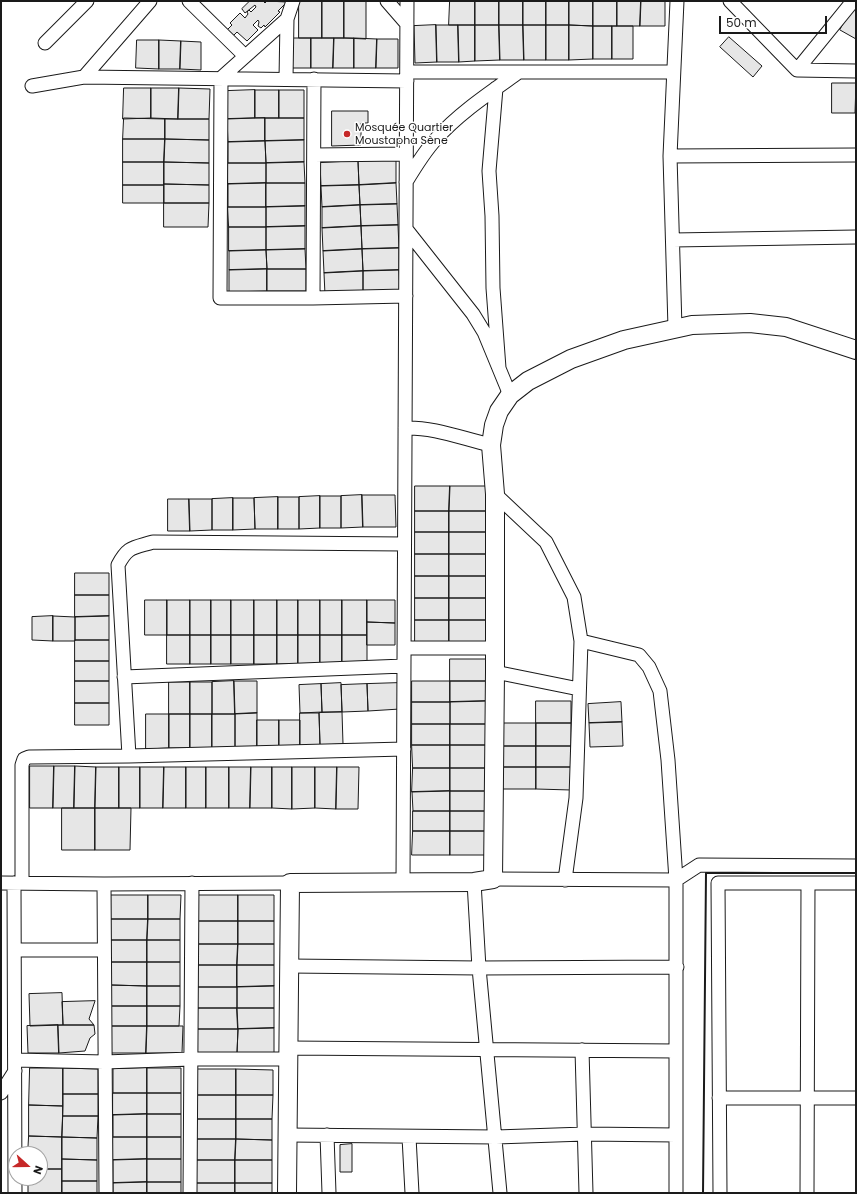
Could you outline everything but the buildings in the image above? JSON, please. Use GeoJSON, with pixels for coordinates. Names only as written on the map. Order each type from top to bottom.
{"type":"FeatureCollection","features":[{"type":"Feature","properties":{"kind":"street"},"geometry":{"type":"LineString","coordinates":[[45,43],[87,1]]}},
{"type":"Feature","properties":{"kind":"street"},"geometry":{"type":"LineString","coordinates":[[84,77],[150,1]]}},
{"type":"Feature","properties":{"kind":"street"},"geometry":{"type":"LineString","coordinates":[[189,1],[245,56]]}},
{"type":"Feature","properties":{"kind":"street"},"geometry":{"type":"LineString","coordinates":[[286,79],[287,19],[293,1]]}},
{"type":"Feature","properties":{"kind":"street"},"geometry":{"type":"LineString","coordinates":[[387,1],[407,24]]}},
{"type":"Feature","properties":{"kind":"street"},"geometry":{"type":"LineString","coordinates":[[403,881],[407,1]]}},
{"type":"Feature","properties":{"kind":"street"},"geometry":{"type":"LineString","coordinates":[[675,328],[670,156],[677,1]]}},
{"type":"Feature","properties":{"kind":"street"},"geometry":{"type":"LineString","coordinates":[[730,1],[797,70],[856,71]]}},
{"type":"Feature","properties":{"kind":"street"},"geometry":{"type":"LineString","coordinates":[[797,70],[853,1]]}},
{"type":"Feature","properties":{"kind":"street"},"geometry":{"type":"LineString","coordinates":[[287,19],[221,78],[220,298],[406,296]]}},
{"type":"Feature","properties":{"kind":"street"},"geometry":{"type":"LineString","coordinates":[[32,86],[84,77],[314,80],[519,72],[673,72]]}},
{"type":"Feature","properties":{"kind":"street"},"geometry":{"type":"LineString","coordinates":[[406,182],[436,138],[452,122],[519,72]]}},
{"type":"Feature","properties":{"kind":"street"},"geometry":{"type":"LineString","coordinates":[[313,298],[314,80]]}},
{"type":"Feature","properties":{"kind":"street"},"geometry":{"type":"LineString","coordinates":[[496,88],[489,171],[492,209],[493,288],[499,368]]}},
{"type":"Feature","properties":{"kind":"street"},"geometry":{"type":"LineString","coordinates":[[314,155],[406,154]]}},
{"type":"Feature","properties":{"kind":"street"},"geometry":{"type":"LineString","coordinates":[[670,156],[856,155]]}},
{"type":"Feature","properties":{"kind":"street"},"geometry":{"type":"LineString","coordinates":[[406,229],[473,314],[484,332],[510,395]]}},
{"type":"Feature","properties":{"kind":"street"},"geometry":{"type":"LineString","coordinates":[[672,240],[856,237]]}},
{"type":"Feature","properties":{"kind":"street"},"geometry":{"type":"LineString","coordinates":[[492,879],[496,494],[492,445],[494,425],[499,411],[510,395],[528,381],[571,360],[624,340],[692,325],[750,323],[786,327],[856,350]]}},
{"type":"Feature","properties":{"kind":"street"},"geometry":{"type":"LineString","coordinates":[[405,428],[420,427],[492,445]]}},
{"type":"Feature","properties":{"kind":"street"},"geometry":{"type":"LineString","coordinates":[[496,494],[546,542],[574,597],[581,641],[576,798],[565,880]]}},
{"type":"Feature","properties":{"kind":"street"},"geometry":{"type":"LineString","coordinates":[[128,756],[118,565],[124,554],[132,548],[153,542],[404,544]]}},
{"type":"Feature","properties":{"kind":"street"},"geometry":{"type":"LineString","coordinates":[[581,641],[639,655],[649,667],[660,691],[668,760],[676,880],[676,1193]]}},
{"type":"Feature","properties":{"kind":"street"},"geometry":{"type":"LineString","coordinates":[[404,648],[494,648]]}},
{"type":"Feature","properties":{"kind":"street"},"geometry":{"type":"LineString","coordinates":[[124,677],[404,666]]}},
{"type":"Feature","properties":{"kind":"street"},"geometry":{"type":"LineString","coordinates":[[495,672],[579,689]]}},
{"type":"Feature","properties":{"kind":"street"},"geometry":{"type":"LineString","coordinates":[[15,1193],[14,950],[22,766],[24,759],[29,757],[404,749]]}},
{"type":"Feature","properties":{"kind":"street"},"geometry":{"type":"LineString","coordinates":[[1,883],[104,884],[403,881],[474,882],[492,879],[676,880],[699,865],[856,866]]}},
{"type":"Feature","properties":{"kind":"street"},"geometry":{"type":"LineString","coordinates":[[287,1193],[290,882]]}},
{"type":"Feature","properties":{"kind":"street"},"geometry":{"type":"LineString","coordinates":[[474,882],[479,968],[496,1137],[500,1193]]}},
{"type":"Feature","properties":{"kind":"street"},"geometry":{"type":"LineString","coordinates":[[190,1193],[192,883]]}},
{"type":"Feature","properties":{"kind":"street"},"geometry":{"type":"LineString","coordinates":[[720,1193],[718,883],[856,883]]}},
{"type":"Feature","properties":{"kind":"street"},"geometry":{"type":"LineString","coordinates":[[807,1193],[808,883]]}},
{"type":"Feature","properties":{"kind":"street"},"geometry":{"type":"LineString","coordinates":[[104,884],[106,1193]]}},
{"type":"Feature","properties":{"kind":"street"},"geometry":{"type":"LineString","coordinates":[[14,950],[104,950]]}},
{"type":"Feature","properties":{"kind":"street"},"geometry":{"type":"LineString","coordinates":[[289,966],[479,968],[677,967]]}},
{"type":"Feature","properties":{"kind":"street"},"geometry":{"type":"LineString","coordinates":[[15,1066],[288,1054],[487,1049],[676,1051]]}},
{"type":"Feature","properties":{"kind":"street"},"geometry":{"type":"LineString","coordinates":[[582,1050],[586,1193]]}},
{"type":"Feature","properties":{"kind":"street"},"geometry":{"type":"LineString","coordinates":[[1,1093],[15,1066]]}},
{"type":"Feature","properties":{"kind":"street"},"geometry":{"type":"LineString","coordinates":[[719,1098],[856,1098]]}},
{"type":"Feature","properties":{"kind":"street"},"geometry":{"type":"LineString","coordinates":[[288,1135],[409,1137],[496,1137],[585,1134],[676,1135]]}},
{"type":"Feature","properties":{"kind":"street"},"geometry":{"type":"LineString","coordinates":[[327,1135],[329,1193]]}},
{"type":"Feature","properties":{"kind":"street"},"geometry":{"type":"LineString","coordinates":[[409,1137],[412,1193]]}},
{"type":"Feature","properties":{"kind":"wall"},"geometry":{"type":"LineString","coordinates":[[703,1193],[706,873],[856,873]]}},
{"type":"Feature","properties":{"kind":"place","name":"Mosquée Quartier Moustapha Sène"},"geometry":{"type":"Point","coordinates":[347,134]}}]}
